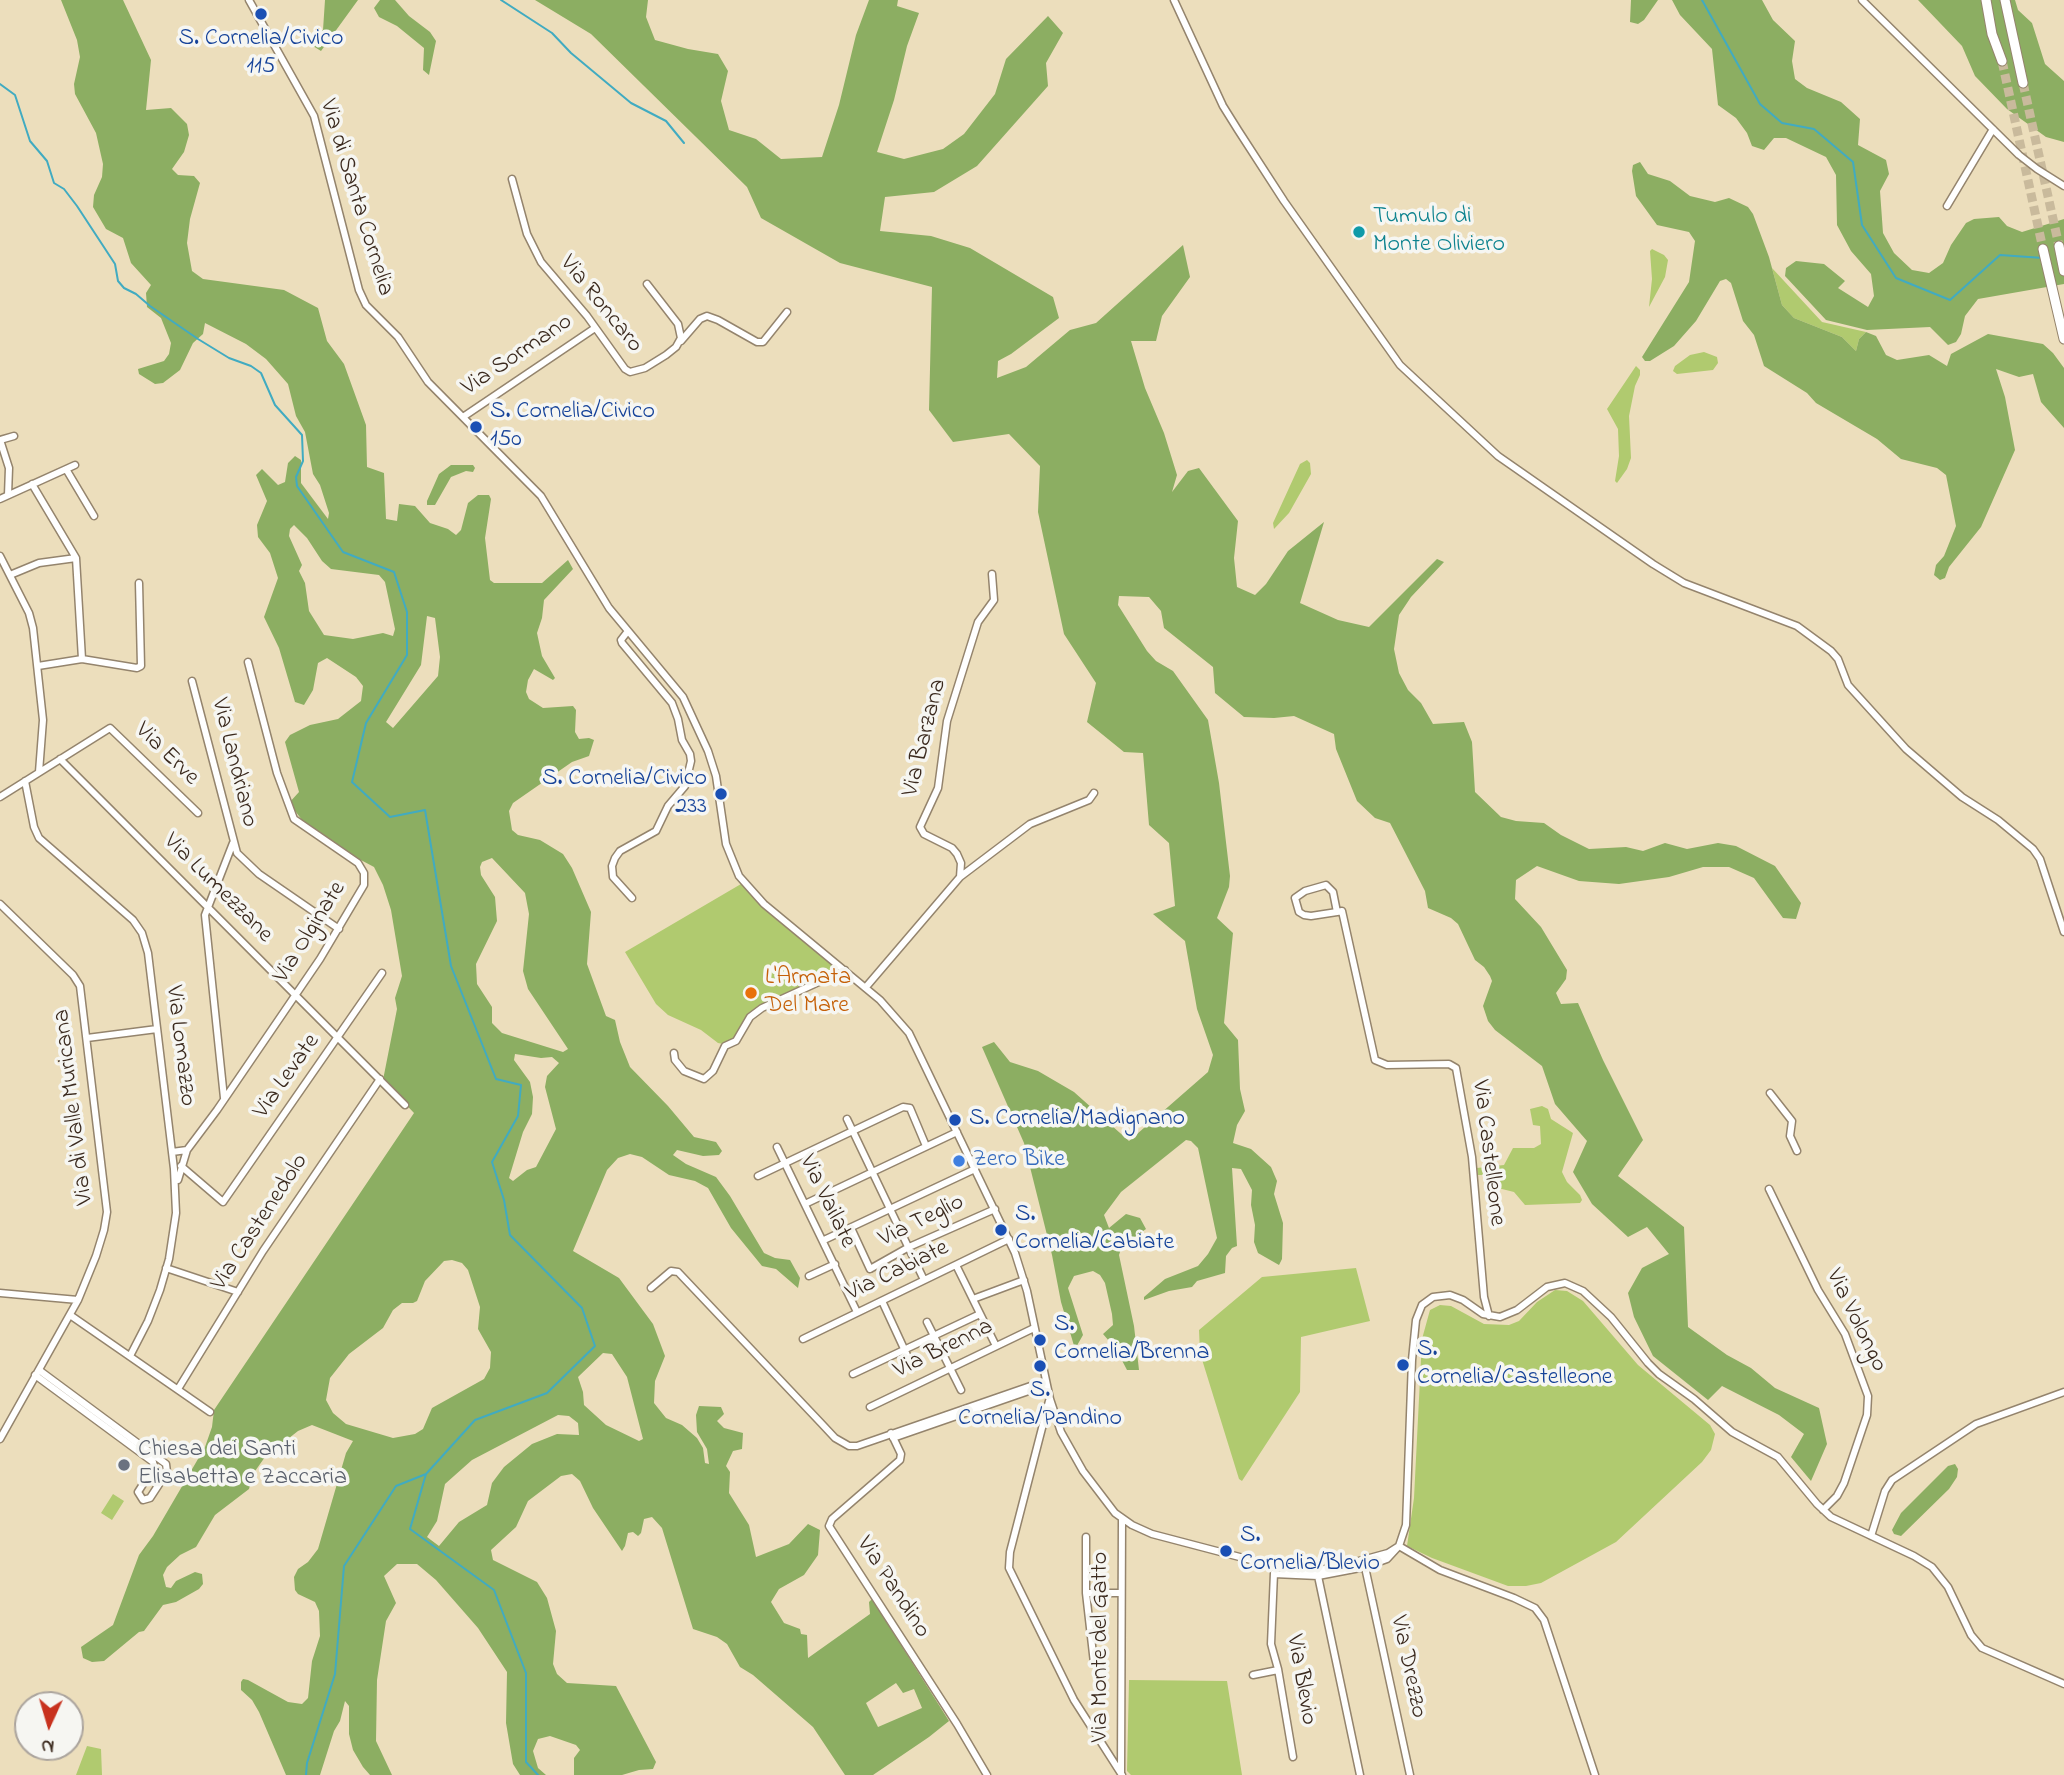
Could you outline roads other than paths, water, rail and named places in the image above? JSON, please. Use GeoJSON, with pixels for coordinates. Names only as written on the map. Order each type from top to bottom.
{"type":"FeatureCollection","features":[{"type":"Feature","properties":{"kind":"highway"},"geometry":{"type":"LineString","coordinates":[[1986,0],[1992,34],[2002,61]]}},
{"type":"Feature","properties":{"kind":"highway"},"geometry":{"type":"LineString","coordinates":[[2005,0],[2023,83]]}},
{"type":"Feature","properties":{"kind":"highway"},"geometry":{"type":"LineString","coordinates":[[2059,246],[2064,271]]}},
{"type":"Feature","properties":{"kind":"highway"},"geometry":{"type":"LineString","coordinates":[[2043,249],[2064,340]]}},
{"type":"Feature","properties":{"kind":"street","name":"Via di Santa Cornelia"},"geometry":{"type":"LineString","coordinates":[[249,0],[316,121],[363,300],[373,315],[398,337],[428,382],[541,496],[594,586],[682,697],[702,733],[716,776],[726,844],[739,876],[764,904],[892,1011],[909,1033],[1009,1239],[1024,1280],[1046,1383],[1060,1432],[1108,1506],[1122,1519],[1160,1536],[1274,1571],[1318,1576],[1366,1567],[1387,1559],[1399,1546]]}},
{"type":"Feature","properties":{"kind":"street"},"geometry":{"type":"LineString","coordinates":[[1174,0],[1223,106],[1291,212],[1400,365],[1498,457],[1653,564],[1684,583],[1797,626],[1831,651],[1838,659],[1848,685],[1906,749],[1962,797],[1998,820],[2034,849],[2040,859],[2064,932]]}},
{"type":"Feature","properties":{"kind":"street"},"geometry":{"type":"LineString","coordinates":[[1862,0],[2027,162],[2064,186]]}},
{"type":"Feature","properties":{"kind":"street"},"geometry":{"type":"LineString","coordinates":[[1947,206],[1993,129]]}},
{"type":"Feature","properties":{"kind":"street","name":"Via Roncaro"},"geometry":{"type":"LineString","coordinates":[[512,179],[534,250],[550,274],[629,372],[645,368],[676,347],[681,338],[680,329],[647,284]]}},
{"type":"Feature","properties":{"kind":"street"},"geometry":{"type":"LineString","coordinates":[[676,347],[705,316],[715,318],[757,342],[763,342],[787,312]]}},
{"type":"Feature","properties":{"kind":"street","name":"Via Sormano"},"geometry":{"type":"LineString","coordinates":[[463,417],[595,328]]}},
{"type":"Feature","properties":{"kind":"street"},"geometry":{"type":"LineString","coordinates":[[8,495],[9,468],[0,440],[13,436]]}},
{"type":"Feature","properties":{"kind":"street"},"geometry":{"type":"LineString","coordinates":[[0,499],[75,465]]}},
{"type":"Feature","properties":{"kind":"street"},"geometry":{"type":"LineString","coordinates":[[66,469],[94,516]]}},
{"type":"Feature","properties":{"kind":"street"},"geometry":{"type":"LineString","coordinates":[[32,484],[76,558],[82,659]]}},
{"type":"Feature","properties":{"kind":"street"},"geometry":{"type":"LineString","coordinates":[[0,556],[29,613],[43,720],[39,772]]}},
{"type":"Feature","properties":{"kind":"street"},"geometry":{"type":"LineString","coordinates":[[10,575],[39,563],[76,558]]}},
{"type":"Feature","properties":{"kind":"street","name":"Via Barzana"},"geometry":{"type":"LineString","coordinates":[[960,877],[961,863],[957,854],[952,848],[924,834],[920,827],[936,796],[947,721],[978,621],[994,600],[992,574]]}},
{"type":"Feature","properties":{"kind":"street"},"geometry":{"type":"LineString","coordinates":[[38,666],[82,659],[137,668],[141,666],[139,583]]}},
{"type":"Feature","properties":{"kind":"street"},"geometry":{"type":"LineString","coordinates":[[628,631],[621,640],[622,643],[672,703],[691,761],[685,786],[668,806],[656,831],[620,850],[615,858],[612,872],[614,877],[632,898]]}},
{"type":"Feature","properties":{"kind":"street","name":"Via Olginate"},"geometry":{"type":"LineString","coordinates":[[176,1193],[187,1150],[295,995],[365,885],[364,873],[358,863],[294,819],[277,773],[248,662]]}},
{"type":"Feature","properties":{"kind":"street","name":"Via Landriano"},"geometry":{"type":"LineString","coordinates":[[192,681],[237,853],[259,874],[339,929]]}},
{"type":"Feature","properties":{"kind":"street","name":"Via Erve"},"geometry":{"type":"LineString","coordinates":[[0,797],[110,727],[198,813]]}},
{"type":"Feature","properties":{"kind":"street","name":"Via Lumezzane"},"geometry":{"type":"LineString","coordinates":[[60,759],[405,1105]]}},
{"type":"Feature","properties":{"kind":"street","name":"Via Lomazzo"},"geometry":{"type":"LineString","coordinates":[[25,781],[34,827],[39,838],[120,908],[142,933],[148,953],[172,1152],[176,1193],[175,1225],[166,1268],[148,1321],[130,1356]]}},
{"type":"Feature","properties":{"kind":"street"},"geometry":{"type":"LineString","coordinates":[[866,987],[960,877],[1030,824],[1089,800],[1094,793]]}},
{"type":"Feature","properties":{"kind":"street"},"geometry":{"type":"LineString","coordinates":[[224,1098],[205,917],[233,843]]}},
{"type":"Feature","properties":{"kind":"street","name":"Via Castelleone"},"geometry":{"type":"LineString","coordinates":[[1337,912],[1333,892],[1326,885],[1305,891],[1295,898],[1299,912],[1304,915],[1337,912],[1342,911],[1375,1060],[1384,1065],[1449,1064],[1456,1067],[1472,1157],[1484,1297],[1489,1316]]}},
{"type":"Feature","properties":{"kind":"street","name":"Via di Valle Muricana"},"geometry":{"type":"LineString","coordinates":[[0,904],[75,977],[81,994],[107,1212],[96,1256],[78,1300],[0,1439]]}},
{"type":"Feature","properties":{"kind":"street"},"geometry":{"type":"LineString","coordinates":[[674,1053],[675,1060],[684,1070],[704,1079],[713,1071],[725,1046],[736,1041],[750,1017],[762,1007],[845,970]]}},
{"type":"Feature","properties":{"kind":"street","name":"Via Levate"},"geometry":{"type":"LineString","coordinates":[[181,1166],[223,1202],[382,973]]}},
{"type":"Feature","properties":{"kind":"street"},"geometry":{"type":"LineString","coordinates":[[87,1038],[157,1029]]}},
{"type":"Feature","properties":{"kind":"street","name":"Via Castenedolo"},"geometry":{"type":"LineString","coordinates":[[178,1390],[238,1292],[380,1079]]}},
{"type":"Feature","properties":{"kind":"street"},"geometry":{"type":"LineString","coordinates":[[1770,1093],[1792,1121],[1790,1136],[1797,1151]]}},
{"type":"Feature","properties":{"kind":"street"},"geometry":{"type":"LineString","coordinates":[[758,1176],[906,1106],[910,1108],[926,1146]]}},
{"type":"Feature","properties":{"kind":"street"},"geometry":{"type":"LineString","coordinates":[[847,1119],[924,1280]]}},
{"type":"Feature","properties":{"kind":"street"},"geometry":{"type":"LineString","coordinates":[[805,1204],[957,1132]]}},
{"type":"Feature","properties":{"kind":"street","name":"Via Vailate"},"geometry":{"type":"LineString","coordinates":[[777,1147],[857,1312]]}},
{"type":"Feature","properties":{"kind":"street"},"geometry":{"type":"LineString","coordinates":[[172,1152],[187,1150]]}},
{"type":"Feature","properties":{"kind":"street"},"geometry":{"type":"LineString","coordinates":[[824,1240],[975,1169]]}},
{"type":"Feature","properties":{"kind":"street","name":"Via Volongo"},"geometry":{"type":"LineString","coordinates":[[1769,1189],[1818,1290],[1845,1334],[1868,1396],[1867,1415],[1844,1483],[1838,1496],[1823,1510]]}},
{"type":"Feature","properties":{"kind":"street","name":"Via Teglio"},"geometry":{"type":"LineString","coordinates":[[851,1228],[870,1269],[909,1247],[995,1209]]}},
{"type":"Feature","properties":{"kind":"street","name":"Via Cabiate"},"geometry":{"type":"LineString","coordinates":[[803,1339],[1009,1239]]}},
{"type":"Feature","properties":{"kind":"street"},"geometry":{"type":"LineString","coordinates":[[808,1276],[835,1264]]}},
{"type":"Feature","properties":{"kind":"street"},"geometry":{"type":"LineString","coordinates":[[956,1265],[996,1346]]}},
{"type":"Feature","properties":{"kind":"street"},"geometry":{"type":"LineString","coordinates":[[166,1268],[238,1292]]}},
{"type":"Feature","properties":{"kind":"street"},"geometry":{"type":"LineString","coordinates":[[651,1288],[671,1271],[678,1272],[842,1443],[857,1446],[892,1436],[1046,1383]]}},
{"type":"Feature","properties":{"kind":"street"},"geometry":{"type":"LineString","coordinates":[[973,1299],[1024,1280]]}},
{"type":"Feature","properties":{"kind":"street"},"geometry":{"type":"LineString","coordinates":[[1595,1775],[1540,1612],[1522,1601],[1434,1567],[1399,1546],[1406,1521],[1410,1390],[1418,1313],[1430,1298],[1450,1295],[1489,1316],[1509,1314],[1554,1284],[1565,1283],[1577,1287],[1613,1318],[1647,1363],[1659,1374],[1695,1399],[1732,1432],[1764,1447],[1782,1460],[1823,1510],[1835,1520],[1914,1556],[1936,1571],[1948,1587],[1971,1635],[1982,1648],[2064,1685]]}},
{"type":"Feature","properties":{"kind":"street"},"geometry":{"type":"LineString","coordinates":[[0,1293],[78,1300]]}},
{"type":"Feature","properties":{"kind":"street"},"geometry":{"type":"LineString","coordinates":[[882,1301],[912,1366]]}},
{"type":"Feature","properties":{"kind":"street"},"geometry":{"type":"LineString","coordinates":[[853,1374],[980,1314]]}},
{"type":"Feature","properties":{"kind":"street"},"geometry":{"type":"LineString","coordinates":[[70,1315],[210,1412]]}},
{"type":"Feature","properties":{"kind":"street"},"geometry":{"type":"LineString","coordinates":[[927,1322],[961,1390]]}},
{"type":"Feature","properties":{"kind":"street","name":"Via Brenna"},"geometry":{"type":"LineString","coordinates":[[870,1407],[1034,1328]]}},
{"type":"Feature","properties":{"kind":"street"},"geometry":{"type":"LineString","coordinates":[[37,1373],[166,1464],[167,1472],[150,1498],[143,1500],[138,1492],[154,1467],[153,1462],[37,1373]]}},
{"type":"Feature","properties":{"kind":"street"},"geometry":{"type":"LineString","coordinates":[[1871,1536],[1885,1491],[1892,1480],[1966,1429],[1986,1419],[2064,1392]]}},
{"type":"Feature","properties":{"kind":"street"},"geometry":{"type":"LineString","coordinates":[[1050,1399],[1009,1555],[1009,1568],[1086,1722],[1122,1774]]}},
{"type":"Feature","properties":{"kind":"street","name":"Via Pandino"},"geometry":{"type":"LineString","coordinates":[[892,1436],[901,1459],[832,1519],[829,1526],[987,1775]]}},
{"type":"Feature","properties":{"kind":"street","name":"Via Monte del Gatto"},"geometry":{"type":"LineString","coordinates":[[1122,1519],[1122,1774]]}},
{"type":"Feature","properties":{"kind":"street"},"geometry":{"type":"LineString","coordinates":[[1086,1537],[1086,1593],[1094,1663]]}},
{"type":"Feature","properties":{"kind":"street","name":"Via di Santa Cornelia"},"geometry":{"type":"LineString","coordinates":[[1274,1571],[1318,1570],[1375,1558],[1399,1546]]}},
{"type":"Feature","properties":{"kind":"street","name":"Via Drezzo"},"geometry":{"type":"LineString","coordinates":[[1366,1567],[1410,1775]]}},
{"type":"Feature","properties":{"kind":"street","name":"Via Blevio"},"geometry":{"type":"LineString","coordinates":[[1274,1571],[1271,1638],[1293,1757]]}},
{"type":"Feature","properties":{"kind":"street"},"geometry":{"type":"LineString","coordinates":[[1318,1576],[1360,1775]]}},
{"type":"Feature","properties":{"kind":"street"},"geometry":{"type":"LineString","coordinates":[[1086,1593],[1121,1593]]}},
{"type":"Feature","properties":{"kind":"street"},"geometry":{"type":"LineString","coordinates":[[1253,1675],[1278,1670]]}},
{"type":"Feature","properties":{"kind":"waterway"},"geometry":{"type":"LineString","coordinates":[[501,0],[552,33],[571,53],[631,103],[666,121],[684,143]]}},
{"type":"Feature","properties":{"kind":"waterway"},"geometry":{"type":"LineString","coordinates":[[1702,0],[1760,104],[1782,123],[1814,129],[1853,162],[1862,225],[1896,278],[1950,300],[2000,255],[2043,258]]}},
{"type":"Feature","properties":{"kind":"waterway"},"geometry":{"type":"LineString","coordinates":[[0,84],[15,95],[30,141],[47,161],[54,183],[64,189],[77,206],[115,264],[118,281],[124,288],[198,339],[261,373],[275,405],[302,435],[303,461],[296,477],[297,486],[343,552],[394,572],[407,612],[407,655],[366,723],[352,782],[390,817],[425,810],[451,966],[496,1079],[521,1085],[518,1116],[492,1162],[504,1200],[510,1235],[582,1308],[595,1346],[547,1393],[475,1420],[426,1474],[410,1529],[494,1590],[526,1673],[526,1762],[538,1775]]}},
{"type":"Feature","properties":{"kind":"waterway"},"geometry":{"type":"LineString","coordinates":[[306,1775],[307,1763],[335,1674],[344,1566],[396,1486],[426,1474]]}},
{"type":"Feature","properties":{"kind":"tunnel"},"geometry":{"type":"LineString","coordinates":[[2002,61],[2043,249]]}},
{"type":"Feature","properties":{"kind":"tunnel"},"geometry":{"type":"LineString","coordinates":[[2023,83],[2059,246]]}},
{"type":"Feature","properties":{"kind":"place","name":"S. Cornelia/Civico 115"},"geometry":{"type":"Point","coordinates":[261,14]}},
{"type":"Feature","properties":{"kind":"place","name":"Tumulo di Monte Oliviero"},"geometry":{"type":"Point","coordinates":[1359,232]}},
{"type":"Feature","properties":{"kind":"place","name":"S. Cornelia/Civico 150"},"geometry":{"type":"Point","coordinates":[476,427]}},
{"type":"Feature","properties":{"kind":"place","name":"S. Cornelia/Civico 233"},"geometry":{"type":"Point","coordinates":[721,794]}},
{"type":"Feature","properties":{"kind":"place","name":"L'Armata Del Mare"},"geometry":{"type":"Point","coordinates":[751,993]}},
{"type":"Feature","properties":{"kind":"place","name":"S. Cornelia/Madignano"},"geometry":{"type":"Point","coordinates":[955,1120]}},
{"type":"Feature","properties":{"kind":"place","name":"Zero Bike"},"geometry":{"type":"Point","coordinates":[959,1161]}},
{"type":"Feature","properties":{"kind":"place","name":"S. Cornelia/Cabiate"},"geometry":{"type":"Point","coordinates":[1001,1230]}},
{"type":"Feature","properties":{"kind":"place","name":"S. Cornelia/Brenna"},"geometry":{"type":"Point","coordinates":[1040,1340]}},
{"type":"Feature","properties":{"kind":"place","name":"S. Cornelia/Castelleone"},"geometry":{"type":"Point","coordinates":[1403,1365]}},
{"type":"Feature","properties":{"kind":"place","name":"S. Cornelia/Pandino"},"geometry":{"type":"Point","coordinates":[1040,1366]}},
{"type":"Feature","properties":{"kind":"place","name":"Chiesa dei Santi Elisabetta e Zaccaria"},"geometry":{"type":"Point","coordinates":[124,1465]}},
{"type":"Feature","properties":{"kind":"place","name":"S. Cornelia/Blevio"},"geometry":{"type":"Point","coordinates":[1226,1551]}}]}
